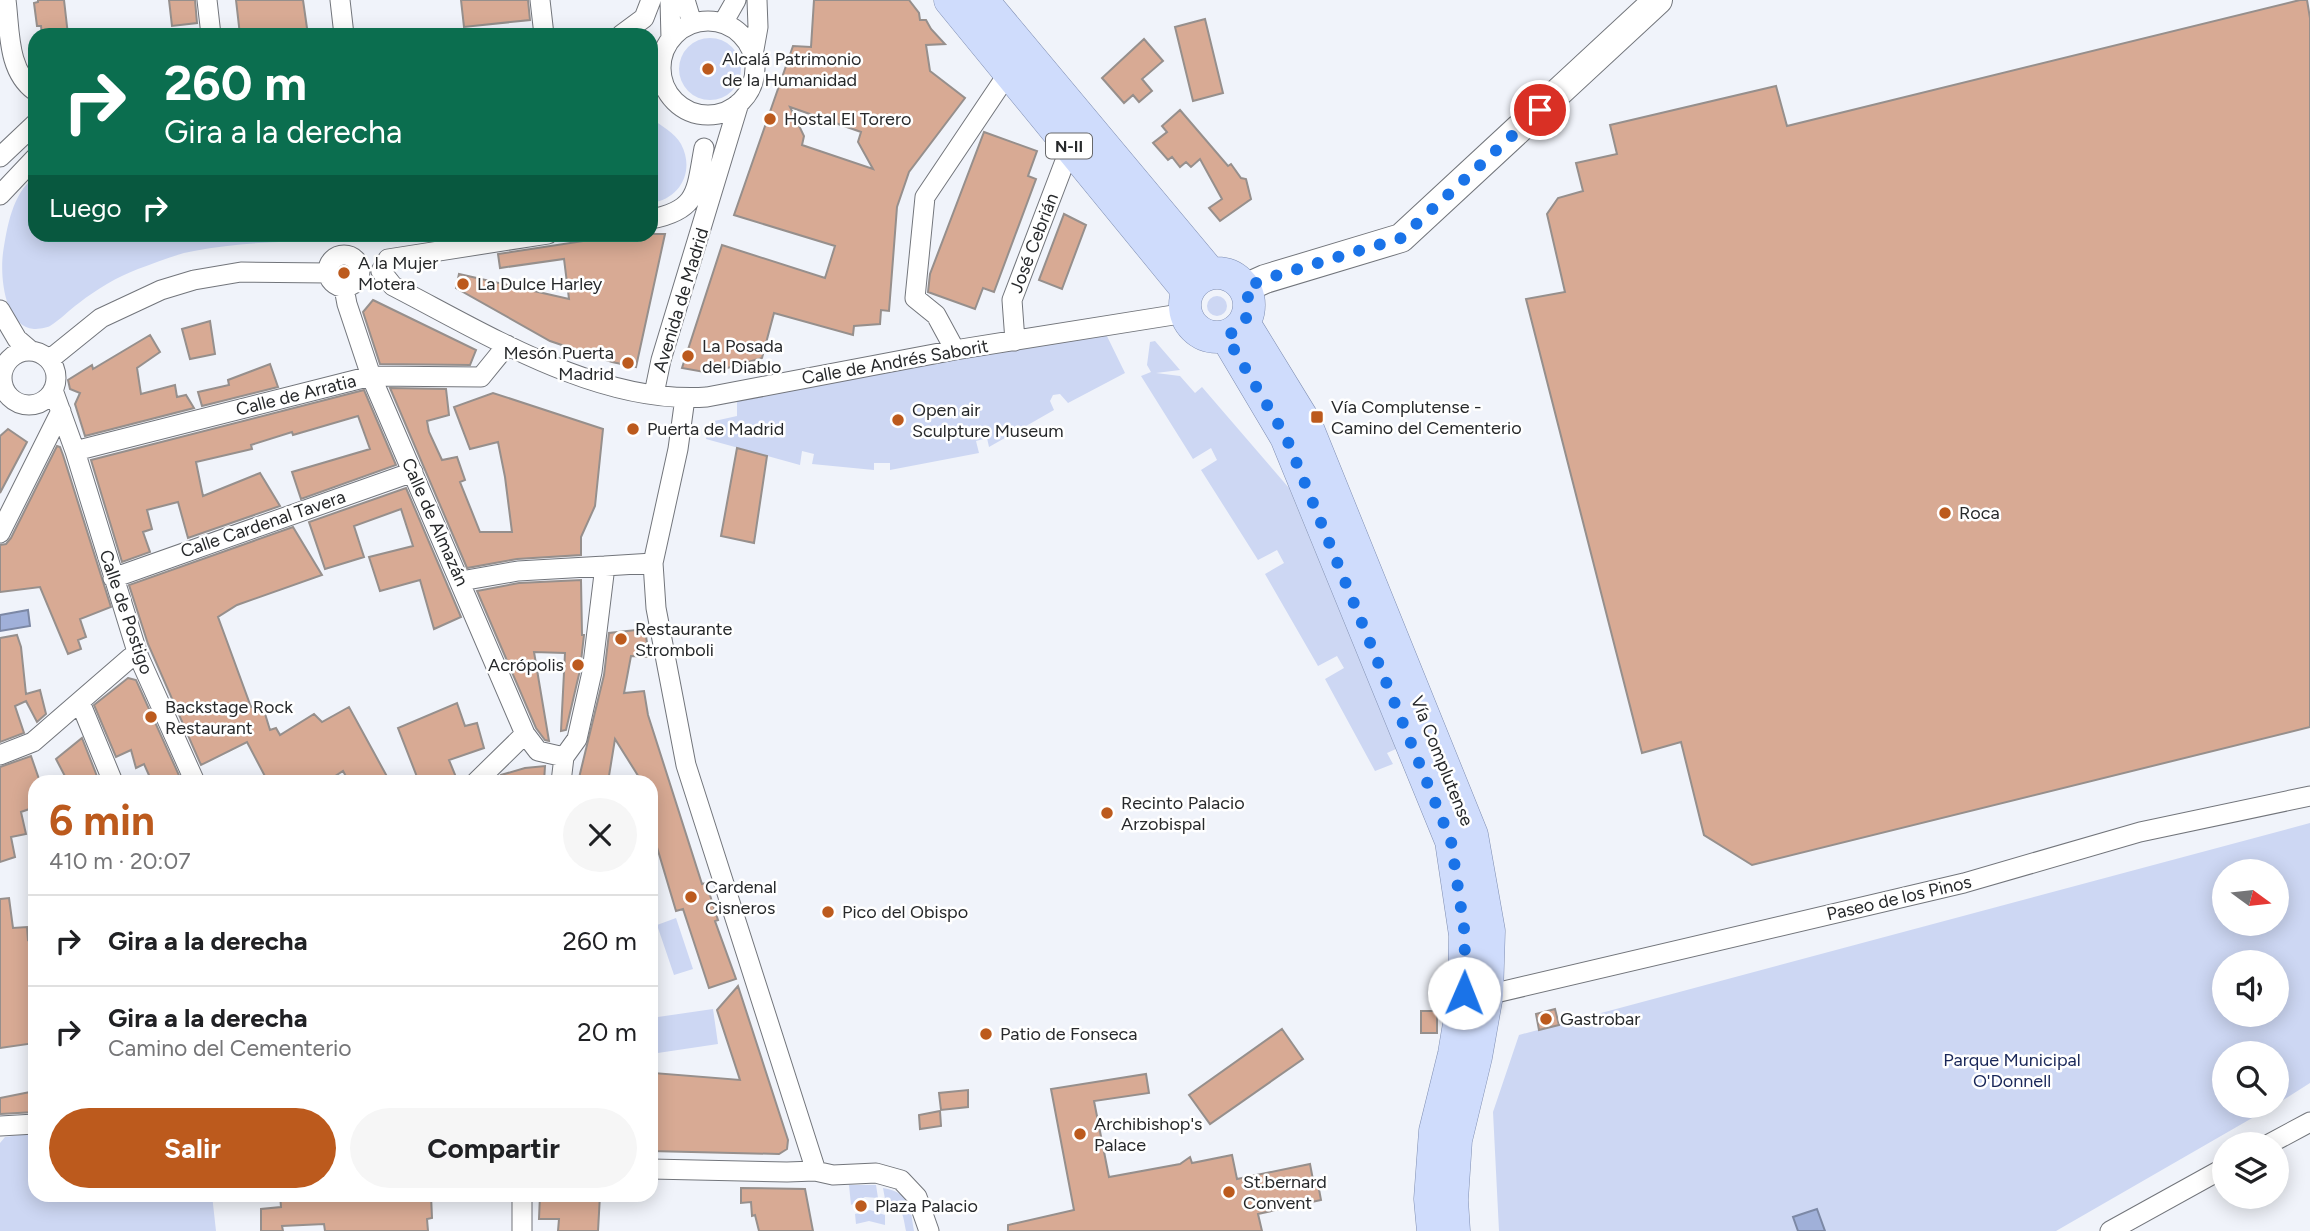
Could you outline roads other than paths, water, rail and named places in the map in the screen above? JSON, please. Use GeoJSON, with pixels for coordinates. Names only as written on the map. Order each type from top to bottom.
{"type":"FeatureCollection","features":[{"type":"Feature","properties":{"kind":"main road","name":"N-II"},"geometry":{"type":"LineString","coordinates":[[950,0],[1070,148],[1194,292]]}},
{"type":"Feature","properties":{"kind":"main road","name":"N-II"},"geometry":{"type":"LineString","coordinates":[[982,0],[1194,292],[1191,324],[1203,334],[1215,337],[1235,330]]}},
{"type":"Feature","properties":{"kind":"main road","name":"N-II"},"geometry":{"type":"LineString","coordinates":[[1194,292],[1231,275],[1245,288]]}},
{"type":"Feature","properties":{"kind":"main road"},"geometry":{"type":"LineString","coordinates":[[1235,330],[1250,304],[1245,288]]}},
{"type":"Feature","properties":{"kind":"main road","name":"Vía Complutense"},"geometry":{"type":"LineString","coordinates":[[1235,330],[1306,424],[1472,835],[1489,931],[1487,995],[1476,1057],[1456,1140],[1452,1200],[1454,1231]]}},
{"type":"Feature","properties":{"kind":"main road","name":"Vía Complutense"},"geometry":{"type":"LineString","coordinates":[[1235,330],[1286,437],[1451,841],[1465,935],[1464,993],[1454,1054],[1435,1131],[1430,1199],[1433,1231]]}},
{"type":"Feature","properties":{"kind":"street"},"geometry":{"type":"LineString","coordinates":[[6,0],[13,62],[28,86]]}},
{"type":"Feature","properties":{"kind":"street"},"geometry":{"type":"LineString","coordinates":[[207,0],[210,28]]}},
{"type":"Feature","properties":{"kind":"street"},"geometry":{"type":"LineString","coordinates":[[340,0],[343,28]]}},
{"type":"Feature","properties":{"kind":"street"},"geometry":{"type":"LineString","coordinates":[[540,0],[543,28]]}},
{"type":"Feature","properties":{"kind":"street"},"geometry":{"type":"LineString","coordinates":[[630,28],[644,18],[651,0]]}},
{"type":"Feature","properties":{"kind":"street"},"geometry":{"type":"LineString","coordinates":[[670,0],[661,70],[664,85],[672,98]]}},
{"type":"Feature","properties":{"kind":"street"},"geometry":{"type":"LineString","coordinates":[[685,0],[692,23]]}},
{"type":"Feature","properties":{"kind":"street"},"geometry":{"type":"LineString","coordinates":[[723,23],[736,0]]}},
{"type":"Feature","properties":{"kind":"street"},"geometry":{"type":"LineString","coordinates":[[658,92],[672,98],[689,111],[702,114],[715,114],[739,103],[748,93],[753,80],[753,55],[758,27],[757,0]]}},
{"type":"Feature","properties":{"kind":"street"},"geometry":{"type":"LineString","coordinates":[[1245,288],[1265,279],[1401,238],[1658,0]]}},
{"type":"Feature","properties":{"kind":"street"},"geometry":{"type":"LineString","coordinates":[[664,41],[692,23],[713,21],[736,30],[747,41],[753,55]]}},
{"type":"Feature","properties":{"kind":"street"},"geometry":{"type":"LineString","coordinates":[[956,350],[936,315],[915,298],[925,197],[1009,72]]}},
{"type":"Feature","properties":{"kind":"street","name":"Avenida de Madrid"},"geometry":{"type":"LineString","coordinates":[[654,394],[661,360],[710,206],[739,103]]}},
{"type":"Feature","properties":{"kind":"street","name":"Avenida de Madrid"},"geometry":{"type":"LineString","coordinates":[[689,111],[704,148],[710,206]]}},
{"type":"Feature","properties":{"kind":"street"},"geometry":{"type":"LineString","coordinates":[[0,157],[28,131]]}},
{"type":"Feature","properties":{"kind":"street"},"geometry":{"type":"LineString","coordinates":[[658,218],[671,215],[689,204],[697,187],[704,148]]}},
{"type":"Feature","properties":{"kind":"street","name":"José Cebrián"},"geometry":{"type":"LineString","coordinates":[[1015,341],[1012,300],[1070,148]]}},
{"type":"Feature","properties":{"kind":"street"},"geometry":{"type":"LineString","coordinates":[[0,195],[28,165]]}},
{"type":"Feature","properties":{"kind":"street","name":"Calle de Andrés Saborit"},"geometry":{"type":"LineString","coordinates":[[497,242],[388,259],[381,271],[393,286],[507,345],[583,377],[654,394],[685,398],[707,397],[1015,341],[1194,292]]}},
{"type":"Feature","properties":{"kind":"street"},"geometry":{"type":"LineString","coordinates":[[345,255],[358,262],[360,275],[357,282],[344,288],[334,285],[328,273],[328,266],[338,256],[345,255]]}},
{"type":"Feature","properties":{"kind":"street"},"geometry":{"type":"LineString","coordinates":[[49,360],[101,318],[161,290],[194,280],[242,272],[328,273]]}},
{"type":"Feature","properties":{"kind":"street","name":"Calle de Almazán"},"geometry":{"type":"LineString","coordinates":[[344,288],[346,304],[371,376],[526,734],[538,751],[564,757]]}},
{"type":"Feature","properties":{"kind":"street"},"geometry":{"type":"LineString","coordinates":[[0,310],[17,339],[31,351]]}},
{"type":"Feature","properties":{"kind":"street","name":"Calle de Arratia"},"geometry":{"type":"LineString","coordinates":[[75,451],[371,376],[481,377],[507,345]]}},
{"type":"Feature","properties":{"kind":"street"},"geometry":{"type":"LineString","coordinates":[[5,350],[31,351],[49,360],[55,374],[53,390],[42,401],[35,404],[19,403],[3,396],[5,350]]}},
{"type":"Feature","properties":{"kind":"street","name":"Calle de Postigo"},"geometry":{"type":"LineString","coordinates":[[53,390],[75,451],[138,654],[192,775]]}},
{"type":"Feature","properties":{"kind":"street"},"geometry":{"type":"LineString","coordinates":[[685,398],[678,449],[653,563],[656,608],[686,765],[816,1171]]}},
{"type":"Feature","properties":{"kind":"street"},"geometry":{"type":"LineString","coordinates":[[0,533],[61,411]]}},
{"type":"Feature","properties":{"kind":"street","name":"Calle Cardenal Tavera"},"geometry":{"type":"LineString","coordinates":[[113,578],[413,471]]}},
{"type":"Feature","properties":{"kind":"street"},"geometry":{"type":"LineString","coordinates":[[461,581],[519,571],[653,563]]}},
{"type":"Feature","properties":{"kind":"street"},"geometry":{"type":"LineString","coordinates":[[562,775],[564,757],[577,739],[592,672],[605,566]]}},
{"type":"Feature","properties":{"kind":"street"},"geometry":{"type":"LineString","coordinates":[[0,755],[33,742],[138,654]]}},
{"type":"Feature","properties":{"kind":"street"},"geometry":{"type":"LineString","coordinates":[[80,702],[110,775]]}},
{"type":"Feature","properties":{"kind":"street"},"geometry":{"type":"LineString","coordinates":[[483,775],[526,734]]}},
{"type":"Feature","properties":{"kind":"street","name":"Paseo de los Pinos"},"geometry":{"type":"LineString","coordinates":[[1487,995],[1964,883],[2140,832],[2310,796]]}},
{"type":"Feature","properties":{"kind":"street"},"geometry":{"type":"LineString","coordinates":[[2289,1133],[2310,1122]]}},
{"type":"Feature","properties":{"kind":"street"},"geometry":{"type":"LineString","coordinates":[[0,1126],[28,1124]]}},
{"type":"Feature","properties":{"kind":"street"},"geometry":{"type":"LineString","coordinates":[[658,1169],[816,1171],[833,1175],[876,1173],[901,1180],[917,1197],[929,1231]]}},
{"type":"Feature","properties":{"kind":"street"},"geometry":{"type":"LineString","coordinates":[[2110,1231],[2212,1175]]}},
{"type":"Feature","properties":{"kind":"street"},"geometry":{"type":"LineString","coordinates":[[522,1202],[522,1231]]}},
{"type":"Feature","properties":{"kind":"place","name":"Alcalá Patrimonio de la Humanidad"},"geometry":{"type":"Point","coordinates":[708,69]}},
{"type":"Feature","properties":{"kind":"place","name":"Hostal El Torero"},"geometry":{"type":"Point","coordinates":[770,119]}},
{"type":"Feature","properties":{"kind":"place","name":"A la Mujer Motera"},"geometry":{"type":"Point","coordinates":[344,273]}},
{"type":"Feature","properties":{"kind":"place","name":"La Dulce Harley"},"geometry":{"type":"Point","coordinates":[463,284]}},
{"type":"Feature","properties":{"kind":"place","name":"La Posada del Diablo"},"geometry":{"type":"Point","coordinates":[688,356]}},
{"type":"Feature","properties":{"kind":"place","name":"Mesón Puerta Madrid"},"geometry":{"type":"Point","coordinates":[628,363]}},
{"type":"Feature","properties":{"kind":"place","name":"Vía Complutense - Camino del Cementerio"},"geometry":{"type":"Point","coordinates":[1317,417]}},
{"type":"Feature","properties":{"kind":"place","name":"Open air Sculpture Museum"},"geometry":{"type":"Point","coordinates":[898,420]}},
{"type":"Feature","properties":{"kind":"place","name":"Puerta de Madrid"},"geometry":{"type":"Point","coordinates":[633,429]}},
{"type":"Feature","properties":{"kind":"place","name":"Roca"},"geometry":{"type":"Point","coordinates":[1945,513]}},
{"type":"Feature","properties":{"kind":"place","name":"Restaurante Stromboli"},"geometry":{"type":"Point","coordinates":[621,639]}},
{"type":"Feature","properties":{"kind":"place","name":"Acrópolis"},"geometry":{"type":"Point","coordinates":[578,665]}},
{"type":"Feature","properties":{"kind":"place","name":"Backstage Rock Restaurant"},"geometry":{"type":"Point","coordinates":[151,717]}},
{"type":"Feature","properties":{"kind":"place","name":"Recinto Palacio Arzobispal"},"geometry":{"type":"Point","coordinates":[1107,813]}},
{"type":"Feature","properties":{"kind":"place","name":"Cardenal Cisneros"},"geometry":{"type":"Point","coordinates":[691,897]}},
{"type":"Feature","properties":{"kind":"place","name":"Pico del Obispo"},"geometry":{"type":"Point","coordinates":[828,912]}},
{"type":"Feature","properties":{"kind":"place","name":"Gastrobar"},"geometry":{"type":"Point","coordinates":[1546,1019]}},
{"type":"Feature","properties":{"kind":"place","name":"Patio de Fonseca"},"geometry":{"type":"Point","coordinates":[986,1034]}},
{"type":"Feature","properties":{"kind":"place","name":"Archibishop's Palace"},"geometry":{"type":"Point","coordinates":[1080,1134]}},
{"type":"Feature","properties":{"kind":"place","name":"St.bernard Convent"},"geometry":{"type":"Point","coordinates":[1229,1192]}},
{"type":"Feature","properties":{"kind":"place","name":"Plaza Palacio"},"geometry":{"type":"Point","coordinates":[861,1206]}},
{"type":"Feature","properties":{"kind":"park label","name":"Parque Municipal O'Donnell"},"geometry":{"type":"Point","coordinates":[2012,1070]}}]}
